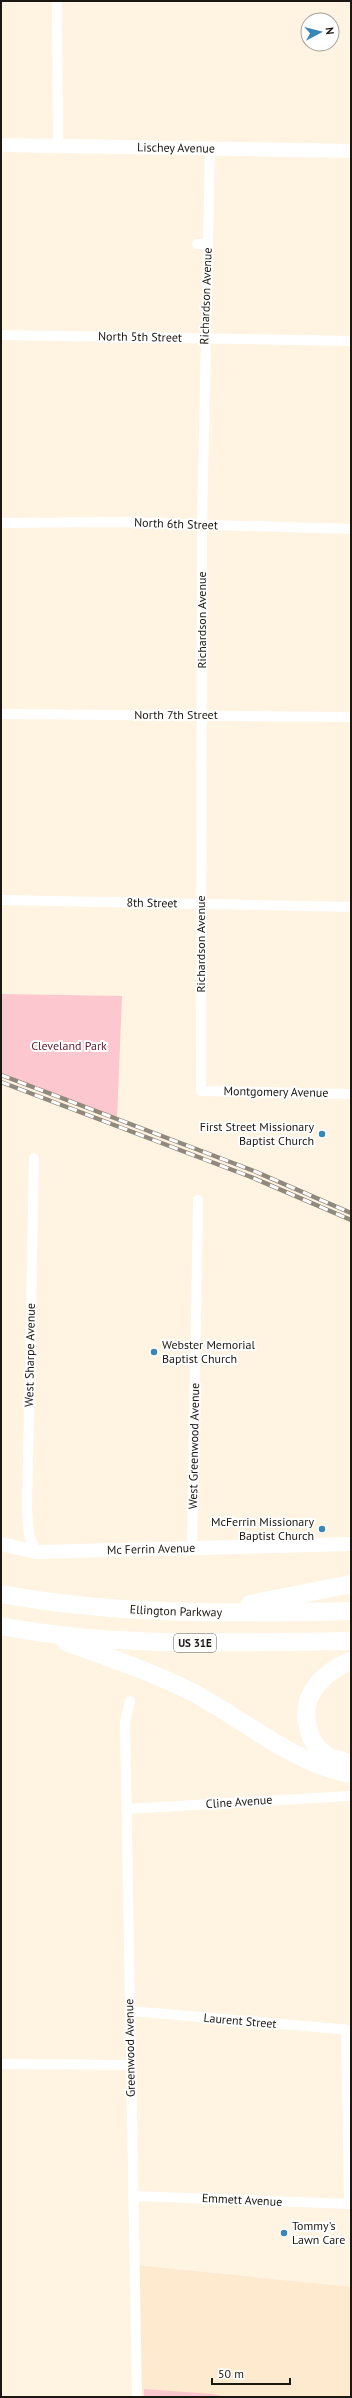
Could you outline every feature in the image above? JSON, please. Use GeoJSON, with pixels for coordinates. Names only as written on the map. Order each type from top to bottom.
{"type":"FeatureCollection","features":[{"type":"Feature","properties":{"kind":"highway"},"geometry":{"type":"LineString","coordinates":[[203,1613],[351,1584]]}},
{"type":"Feature","properties":{"kind":"highway","name":"Ellington Parkway"},"geometry":{"type":"LineString","coordinates":[[1,1594],[71,1606],[203,1613],[351,1611]]}},
{"type":"Feature","properties":{"kind":"highway","name":"US 31E"},"geometry":{"type":"LineString","coordinates":[[1,1626],[38,1633],[138,1641],[207,1643],[351,1640]]}},
{"type":"Feature","properties":{"kind":"highway"},"geometry":{"type":"LineString","coordinates":[[38,1633],[114,1659],[190,1691],[301,1758],[351,1774]]}},
{"type":"Feature","properties":{"kind":"highway"},"geometry":{"type":"LineString","coordinates":[[351,1661],[326,1674],[313,1688],[307,1703],[305,1717],[310,1735],[316,1746],[329,1757],[351,1763]]}},
{"type":"Feature","properties":{"kind":"street"},"geometry":{"type":"LineString","coordinates":[[57,1],[58,146]]}},
{"type":"Feature","properties":{"kind":"street","name":"Lischey Avenue"},"geometry":{"type":"LineString","coordinates":[[1,145],[351,152]]}},
{"type":"Feature","properties":{"kind":"street","name":"Richardson Avenue"},"geometry":{"type":"LineString","coordinates":[[201,1091],[202,526],[210,149]]}},
{"type":"Feature","properties":{"kind":"street"},"geometry":{"type":"LineString","coordinates":[[197,244],[208,244]]}},
{"type":"Feature","properties":{"kind":"street","name":"North 5th Street"},"geometry":{"type":"LineString","coordinates":[[1,335],[351,341]]}},
{"type":"Feature","properties":{"kind":"street","name":"North 6th Street"},"geometry":{"type":"LineString","coordinates":[[1,523],[119,522],[202,526],[351,529]]}},
{"type":"Feature","properties":{"kind":"street","name":"North 7th Street"},"geometry":{"type":"LineString","coordinates":[[1,714],[201,714],[351,717]]}},
{"type":"Feature","properties":{"kind":"street","name":"8th Street"},"geometry":{"type":"LineString","coordinates":[[1,900],[351,907]]}},
{"type":"Feature","properties":{"kind":"street","name":"Montgomery Avenue"},"geometry":{"type":"LineString","coordinates":[[201,1091],[351,1094]]}},
{"type":"Feature","properties":{"kind":"street","name":"West Sharpe Avenue"},"geometry":{"type":"LineString","coordinates":[[34,1158],[27,1511],[29,1535],[36,1552]]}},
{"type":"Feature","properties":{"kind":"street","name":"West Greenwood Avenue"},"geometry":{"type":"LineString","coordinates":[[192,1548],[198,1200]]}},
{"type":"Feature","properties":{"kind":"street","name":"Mc Ferrin Avenue"},"geometry":{"type":"LineString","coordinates":[[1,1544],[36,1552],[351,1544]]}},
{"type":"Feature","properties":{"kind":"street","name":"Greenwood Avenue"},"geometry":{"type":"LineString","coordinates":[[130,1701],[124,1722],[137,2397]]}},
{"type":"Feature","properties":{"kind":"street","name":"Cline Avenue"},"geometry":{"type":"LineString","coordinates":[[126,1809],[351,1796]]}},
{"type":"Feature","properties":{"kind":"street","name":"Laurent Street"},"geometry":{"type":"LineString","coordinates":[[130,2011],[348,2030]]}},
{"type":"Feature","properties":{"kind":"street"},"geometry":{"type":"LineString","coordinates":[[348,2030],[350,2204]]}},
{"type":"Feature","properties":{"kind":"street"},"geometry":{"type":"LineString","coordinates":[[1,2064],[130,2065]]}},
{"type":"Feature","properties":{"kind":"street","name":"Emmett Avenue"},"geometry":{"type":"LineString","coordinates":[[133,2196],[350,2204]]}},
{"type":"Feature","properties":{"kind":"shaded area"},"geometry":{"type":"Polygon","coordinates":[[[134,2265],[351,2287],[351,2397],[137,2397],[134,2265]]]}},
{"type":"Feature","properties":{"kind":"green space","name":"Cleveland Park"},"geometry":{"type":"Polygon","coordinates":[[[1,994],[122,996],[117,1119],[1,1075],[1,994]]]}},
{"type":"Feature","properties":{"kind":"green space"},"geometry":{"type":"Polygon","coordinates":[[[144,2389],[213,2394],[226,2397],[144,2397],[144,2389]]]}},
{"type":"Feature","properties":{"kind":"railway"},"geometry":{"type":"LineString","coordinates":[[1,1075],[254,1171],[351,1213]]}},
{"type":"Feature","properties":{"kind":"railway"},"geometry":{"type":"LineString","coordinates":[[1,1082],[251,1177],[351,1220]]}},
{"type":"Feature","properties":{"kind":"place","name":"First Street Missionary Baptist Church"},"geometry":{"type":"Point","coordinates":[322,1134]}},
{"type":"Feature","properties":{"kind":"place","name":"Webster Memorial Baptist Church"},"geometry":{"type":"Point","coordinates":[154,1352]}},
{"type":"Feature","properties":{"kind":"place","name":"McFerrin Missionary Baptist Church"},"geometry":{"type":"Point","coordinates":[322,1529]}},
{"type":"Feature","properties":{"kind":"place","name":"Tommy's Lawn Care"},"geometry":{"type":"Point","coordinates":[284,2233]}}]}
